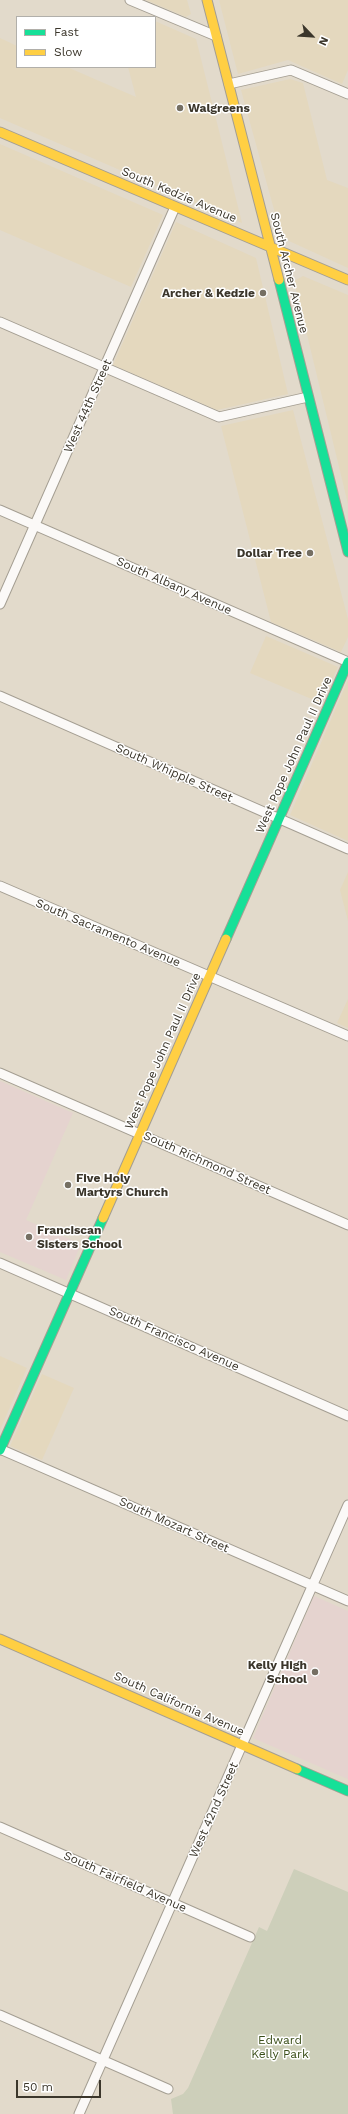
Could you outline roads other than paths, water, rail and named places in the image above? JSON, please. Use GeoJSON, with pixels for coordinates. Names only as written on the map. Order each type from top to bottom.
{"type":"FeatureCollection","features":[{"type":"Feature","properties":{"kind":"main road","name":"South Archer Avenue"},"geometry":{"type":"LineString","coordinates":[[207,0],[348,552]]}},
{"type":"Feature","properties":{"kind":"main road","name":"South Kedzie Avenue"},"geometry":{"type":"LineString","coordinates":[[0,132],[348,280]]}},
{"type":"Feature","properties":{"kind":"main road","name":"West Pope John Paul II Drive"},"geometry":{"type":"LineString","coordinates":[[0,1449],[348,662]]}},
{"type":"Feature","properties":{"kind":"main road","name":"South California Avenue"},"geometry":{"type":"LineString","coordinates":[[0,1639],[348,1791]]}},
{"type":"Feature","properties":{"kind":"street"},"geometry":{"type":"LineString","coordinates":[[130,0],[216,36]]}},
{"type":"Feature","properties":{"kind":"street"},"geometry":{"type":"LineString","coordinates":[[229,84],[291,70],[348,94]]}},
{"type":"Feature","properties":{"kind":"street","name":"West 44th Street"},"geometry":{"type":"LineString","coordinates":[[0,604],[176,207]]}},
{"type":"Feature","properties":{"kind":"street"},"geometry":{"type":"LineString","coordinates":[[0,322],[219,417],[308,397]]}},
{"type":"Feature","properties":{"kind":"street","name":"South Albany Avenue"},"geometry":{"type":"LineString","coordinates":[[0,510],[348,662]]}},
{"type":"Feature","properties":{"kind":"street","name":"South Whipple Street"},"geometry":{"type":"LineString","coordinates":[[0,696],[348,849]]}},
{"type":"Feature","properties":{"kind":"street","name":"South Sacramento Avenue"},"geometry":{"type":"LineString","coordinates":[[0,886],[348,1036]]}},
{"type":"Feature","properties":{"kind":"street","name":"South Richmond Street"},"geometry":{"type":"LineString","coordinates":[[0,1073],[348,1225]]}},
{"type":"Feature","properties":{"kind":"street","name":"South Francisco Avenue"},"geometry":{"type":"LineString","coordinates":[[0,1263],[348,1416]]}},
{"type":"Feature","properties":{"kind":"street","name":"South Mozart Street"},"geometry":{"type":"LineString","coordinates":[[0,1449],[348,1601]]}},
{"type":"Feature","properties":{"kind":"street","name":"West 42nd Street"},"geometry":{"type":"LineString","coordinates":[[79,2114],[348,1505]]}},
{"type":"Feature","properties":{"kind":"street","name":"South Fairfield Avenue"},"geometry":{"type":"LineString","coordinates":[[0,1827],[250,1937]]}},
{"type":"Feature","properties":{"kind":"street"},"geometry":{"type":"LineString","coordinates":[[0,2014],[168,2089]]}},
{"type":"Feature","properties":{"kind":"place","name":"Walgreens"},"geometry":{"type":"Point","coordinates":[180,108]}},
{"type":"Feature","properties":{"kind":"place","name":"Archer & Kedzie"},"geometry":{"type":"Point","coordinates":[263,293]}},
{"type":"Feature","properties":{"kind":"place","name":"Dollar Tree"},"geometry":{"type":"Point","coordinates":[310,553]}},
{"type":"Feature","properties":{"kind":"place","name":"Five Holy Martyrs Church"},"geometry":{"type":"Point","coordinates":[68,1185]}},
{"type":"Feature","properties":{"kind":"place","name":"Franciscan Sisters School"},"geometry":{"type":"Point","coordinates":[29,1237]}},
{"type":"Feature","properties":{"kind":"place","name":"Kelly High School"},"geometry":{"type":"Point","coordinates":[315,1672]}},
{"type":"Feature","properties":{"kind":"park label","name":"Edward Kelly Park"},"geometry":{"type":"Point","coordinates":[280,2047]}}]}
